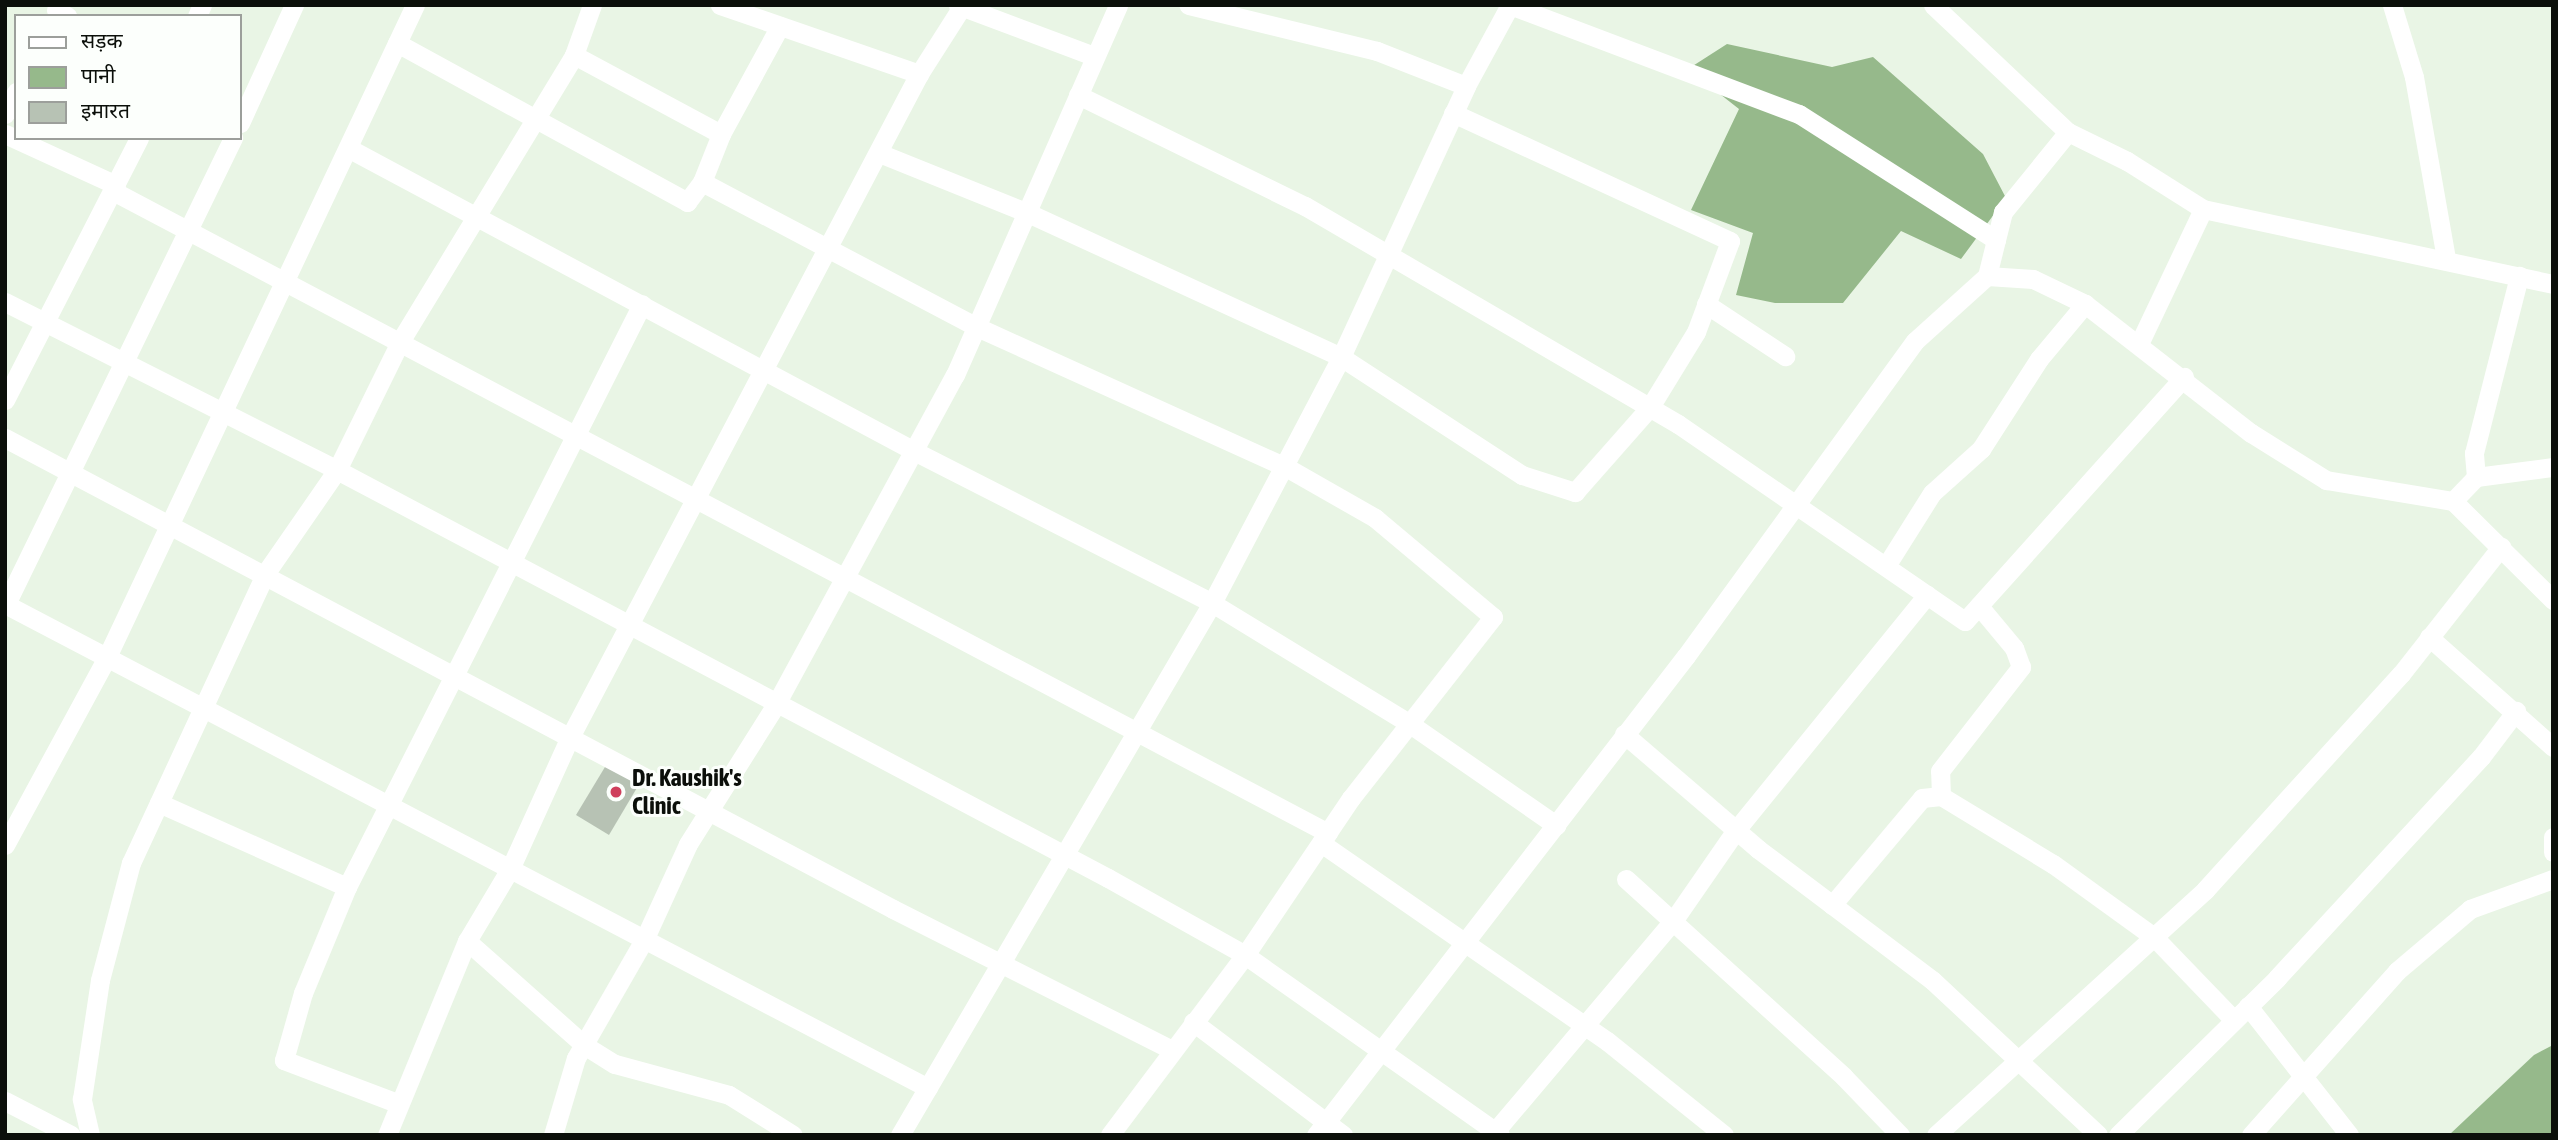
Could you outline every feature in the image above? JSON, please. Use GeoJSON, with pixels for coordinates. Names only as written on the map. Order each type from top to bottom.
{"type":"FeatureCollection","features":[{"type":"Feature","properties":{"kind":"street"},"geometry":{"type":"LineString","coordinates":[[242,119],[294,5]]}},
{"type":"Feature","properties":{"kind":"street"},"geometry":{"type":"LineString","coordinates":[[5,845],[106,659],[415,5]]}},
{"type":"Feature","properties":{"kind":"street"},"geometry":{"type":"LineString","coordinates":[[90,1135],[82,1099],[100,980],[131,863],[265,574],[337,470],[401,340],[574,55],[592,5]]}},
{"type":"Feature","properties":{"kind":"street"},"geometry":{"type":"LineString","coordinates":[[720,5],[919,74]]}},
{"type":"Feature","properties":{"kind":"street"},"geometry":{"type":"LineString","coordinates":[[553,1135],[584,1045],[645,938],[688,844],[776,704],[848,577],[977,327],[1118,5]]}},
{"type":"Feature","properties":{"kind":"street"},"geometry":{"type":"LineString","coordinates":[[1189,5],[1377,51],[1466,86]]}},
{"type":"Feature","properties":{"kind":"street"},"geometry":{"type":"LineString","coordinates":[[900,1135],[1213,603],[1341,357],[1453,113],[1510,5],[1799,114],[1996,240]]}},
{"type":"Feature","properties":{"kind":"street"},"geometry":{"type":"LineString","coordinates":[[1934,5],[2068,132],[2127,161],[2203,209],[2446,258],[2553,284]]}},
{"type":"Feature","properties":{"kind":"street"},"geometry":{"type":"LineString","coordinates":[[2392,5],[2414,77],[2446,258]]}},
{"type":"Feature","properties":{"kind":"street"},"geometry":{"type":"LineString","coordinates":[[387,1135],[397,1103],[467,941],[510,869],[570,737],[627,625],[830,251],[919,74],[961,6],[1094,56]]}},
{"type":"Feature","properties":{"kind":"street"},"geometry":{"type":"LineString","coordinates":[[397,43],[687,202],[702,182],[721,134],[780,26]]}},
{"type":"Feature","properties":{"kind":"street"},"geometry":{"type":"LineString","coordinates":[[574,55],[721,134]]}},
{"type":"Feature","properties":{"kind":"street"},"geometry":{"type":"LineString","coordinates":[[1078,95],[1305,206],[1650,407],[1965,621],[2184,377]]}},
{"type":"Feature","properties":{"kind":"street"},"geometry":{"type":"LineString","coordinates":[[5,114],[14,96]]}},
{"type":"Feature","properties":{"kind":"street"},"geometry":{"type":"LineString","coordinates":[[879,153],[1028,213],[1341,357],[1522,475],[1569,493],[1591,478],[1650,407],[1696,332],[1730,241],[1453,113]]}},
{"type":"Feature","properties":{"kind":"street"},"geometry":{"type":"LineString","coordinates":[[1321,1128],[1463,941],[1556,825],[1796,505],[1915,341],[1987,276],[2003,212],[2068,132]]}},
{"type":"Feature","properties":{"kind":"street"},"geometry":{"type":"LineString","coordinates":[[17,140],[115,188],[697,496],[1137,732],[1325,838],[1463,941],[1582,1024],[1724,1135]]}},
{"type":"Feature","properties":{"kind":"street"},"geometry":{"type":"LineString","coordinates":[[5,400],[138,140]]}},
{"type":"Feature","properties":{"kind":"street"},"geometry":{"type":"LineString","coordinates":[[232,140],[5,605],[201,710],[645,938],[928,1088]]}},
{"type":"Feature","properties":{"kind":"street"},"geometry":{"type":"LineString","coordinates":[[348,148],[914,451],[1213,603],[1410,724],[1556,825]]}},
{"type":"Feature","properties":{"kind":"street"},"geometry":{"type":"LineString","coordinates":[[702,182],[977,327],[1284,466],[1375,518],[1493,618],[1325,838],[1245,955],[1110,1135]]}},
{"type":"Feature","properties":{"kind":"street"},"geometry":{"type":"LineString","coordinates":[[2139,344],[2203,209]]}},
{"type":"Feature","properties":{"kind":"street"},"geometry":{"type":"LineString","coordinates":[[1987,276],[2034,279],[2085,304],[2184,377],[2251,433],[2326,480],[2453,501],[2553,600]]}},
{"type":"Feature","properties":{"kind":"street"},"geometry":{"type":"LineString","coordinates":[[2476,477],[2474,453],[2519,276]]}},
{"type":"Feature","properties":{"kind":"street"},"geometry":{"type":"LineString","coordinates":[[5,302],[337,470],[1065,855],[1245,955],[1496,1134],[1582,1024],[1673,921],[1736,830],[1927,595]]}},
{"type":"Feature","properties":{"kind":"street"},"geometry":{"type":"LineString","coordinates":[[397,1103],[284,1060],[303,993],[347,887],[457,675],[575,432],[642,304]]}},
{"type":"Feature","properties":{"kind":"street"},"geometry":{"type":"LineString","coordinates":[[1706,304],[1786,356]]}},
{"type":"Feature","properties":{"kind":"street"},"geometry":{"type":"LineString","coordinates":[[1885,566],[1932,493],[1980,449],[2039,359],[2085,304]]}},
{"type":"Feature","properties":{"kind":"street"},"geometry":{"type":"LineString","coordinates":[[5,438],[457,675],[709,811],[1172,1050]]}},
{"type":"Feature","properties":{"kind":"street"},"geometry":{"type":"LineString","coordinates":[[2453,501],[2476,477],[2553,467]]}},
{"type":"Feature","properties":{"kind":"street"},"geometry":{"type":"LineString","coordinates":[[1936,1135],[2205,890],[2429,637],[2501,547]]}},
{"type":"Feature","properties":{"kind":"street"},"geometry":{"type":"LineString","coordinates":[[1941,796],[1940,771],[2021,667],[2014,648],[1979,606]]}},
{"type":"Feature","properties":{"kind":"street"},"geometry":{"type":"LineString","coordinates":[[2429,637],[2516,711],[2553,747]]}},
{"type":"Feature","properties":{"kind":"street"},"geometry":{"type":"LineString","coordinates":[[2118,1135],[2241,1013],[2481,757],[2516,711]]}},
{"type":"Feature","properties":{"kind":"street"},"geometry":{"type":"LineString","coordinates":[[1624,734],[1736,830],[1932,981],[2098,1135]]}},
{"type":"Feature","properties":{"kind":"street"},"geometry":{"type":"LineString","coordinates":[[1832,905],[1922,797],[1941,796],[2053,864],[2154,937],[2241,1013],[2302,1077],[2349,1135]]}},
{"type":"Feature","properties":{"kind":"street"},"geometry":{"type":"LineString","coordinates":[[159,803],[347,887]]}},
{"type":"Feature","properties":{"kind":"street"},"geometry":{"type":"LineString","coordinates":[[2553,837],[2553,852]]}},
{"type":"Feature","properties":{"kind":"street"},"geometry":{"type":"LineString","coordinates":[[1626,878],[1900,1135]]}},
{"type":"Feature","properties":{"kind":"street"},"geometry":{"type":"LineString","coordinates":[[2251,1135],[2397,971],[2470,909],[2553,879]]}},
{"type":"Feature","properties":{"kind":"street"},"geometry":{"type":"LineString","coordinates":[[467,941],[584,1045],[615,1064],[729,1095],[793,1135]]}},
{"type":"Feature","properties":{"kind":"street"},"geometry":{"type":"LineString","coordinates":[[1193,1022],[1321,1128],[1343,1135]]}},
{"type":"Feature","properties":{"kind":"street"},"geometry":{"type":"LineString","coordinates":[[5,1101],[71,1135]]}},
{"type":"Feature","properties":{"kind":"water"},"geometry":{"type":"Polygon","coordinates":[[[1727,44],[1832,67],[1873,57],[1983,154],[2006,198],[1961,259],[1901,231],[1843,303],[1775,303],[1736,295],[1753,233],[1691,210],[1739,109],[1688,69],[1727,44]]]}},
{"type":"Feature","properties":{"kind":"water"},"geometry":{"type":"Polygon","coordinates":[[[2553,1045],[2553,1135],[2449,1135],[2534,1055],[2553,1045]]]}},
{"type":"Feature","properties":{"kind":"building"},"geometry":{"type":"Polygon","coordinates":[[[608,762],[641,781],[609,835],[576,815],[608,762]]]}},
{"type":"Feature","properties":{"kind":"place","name":"Dr. Kaushik's Clinic"},"geometry":{"type":"Point","coordinates":[616,792]}}]}
